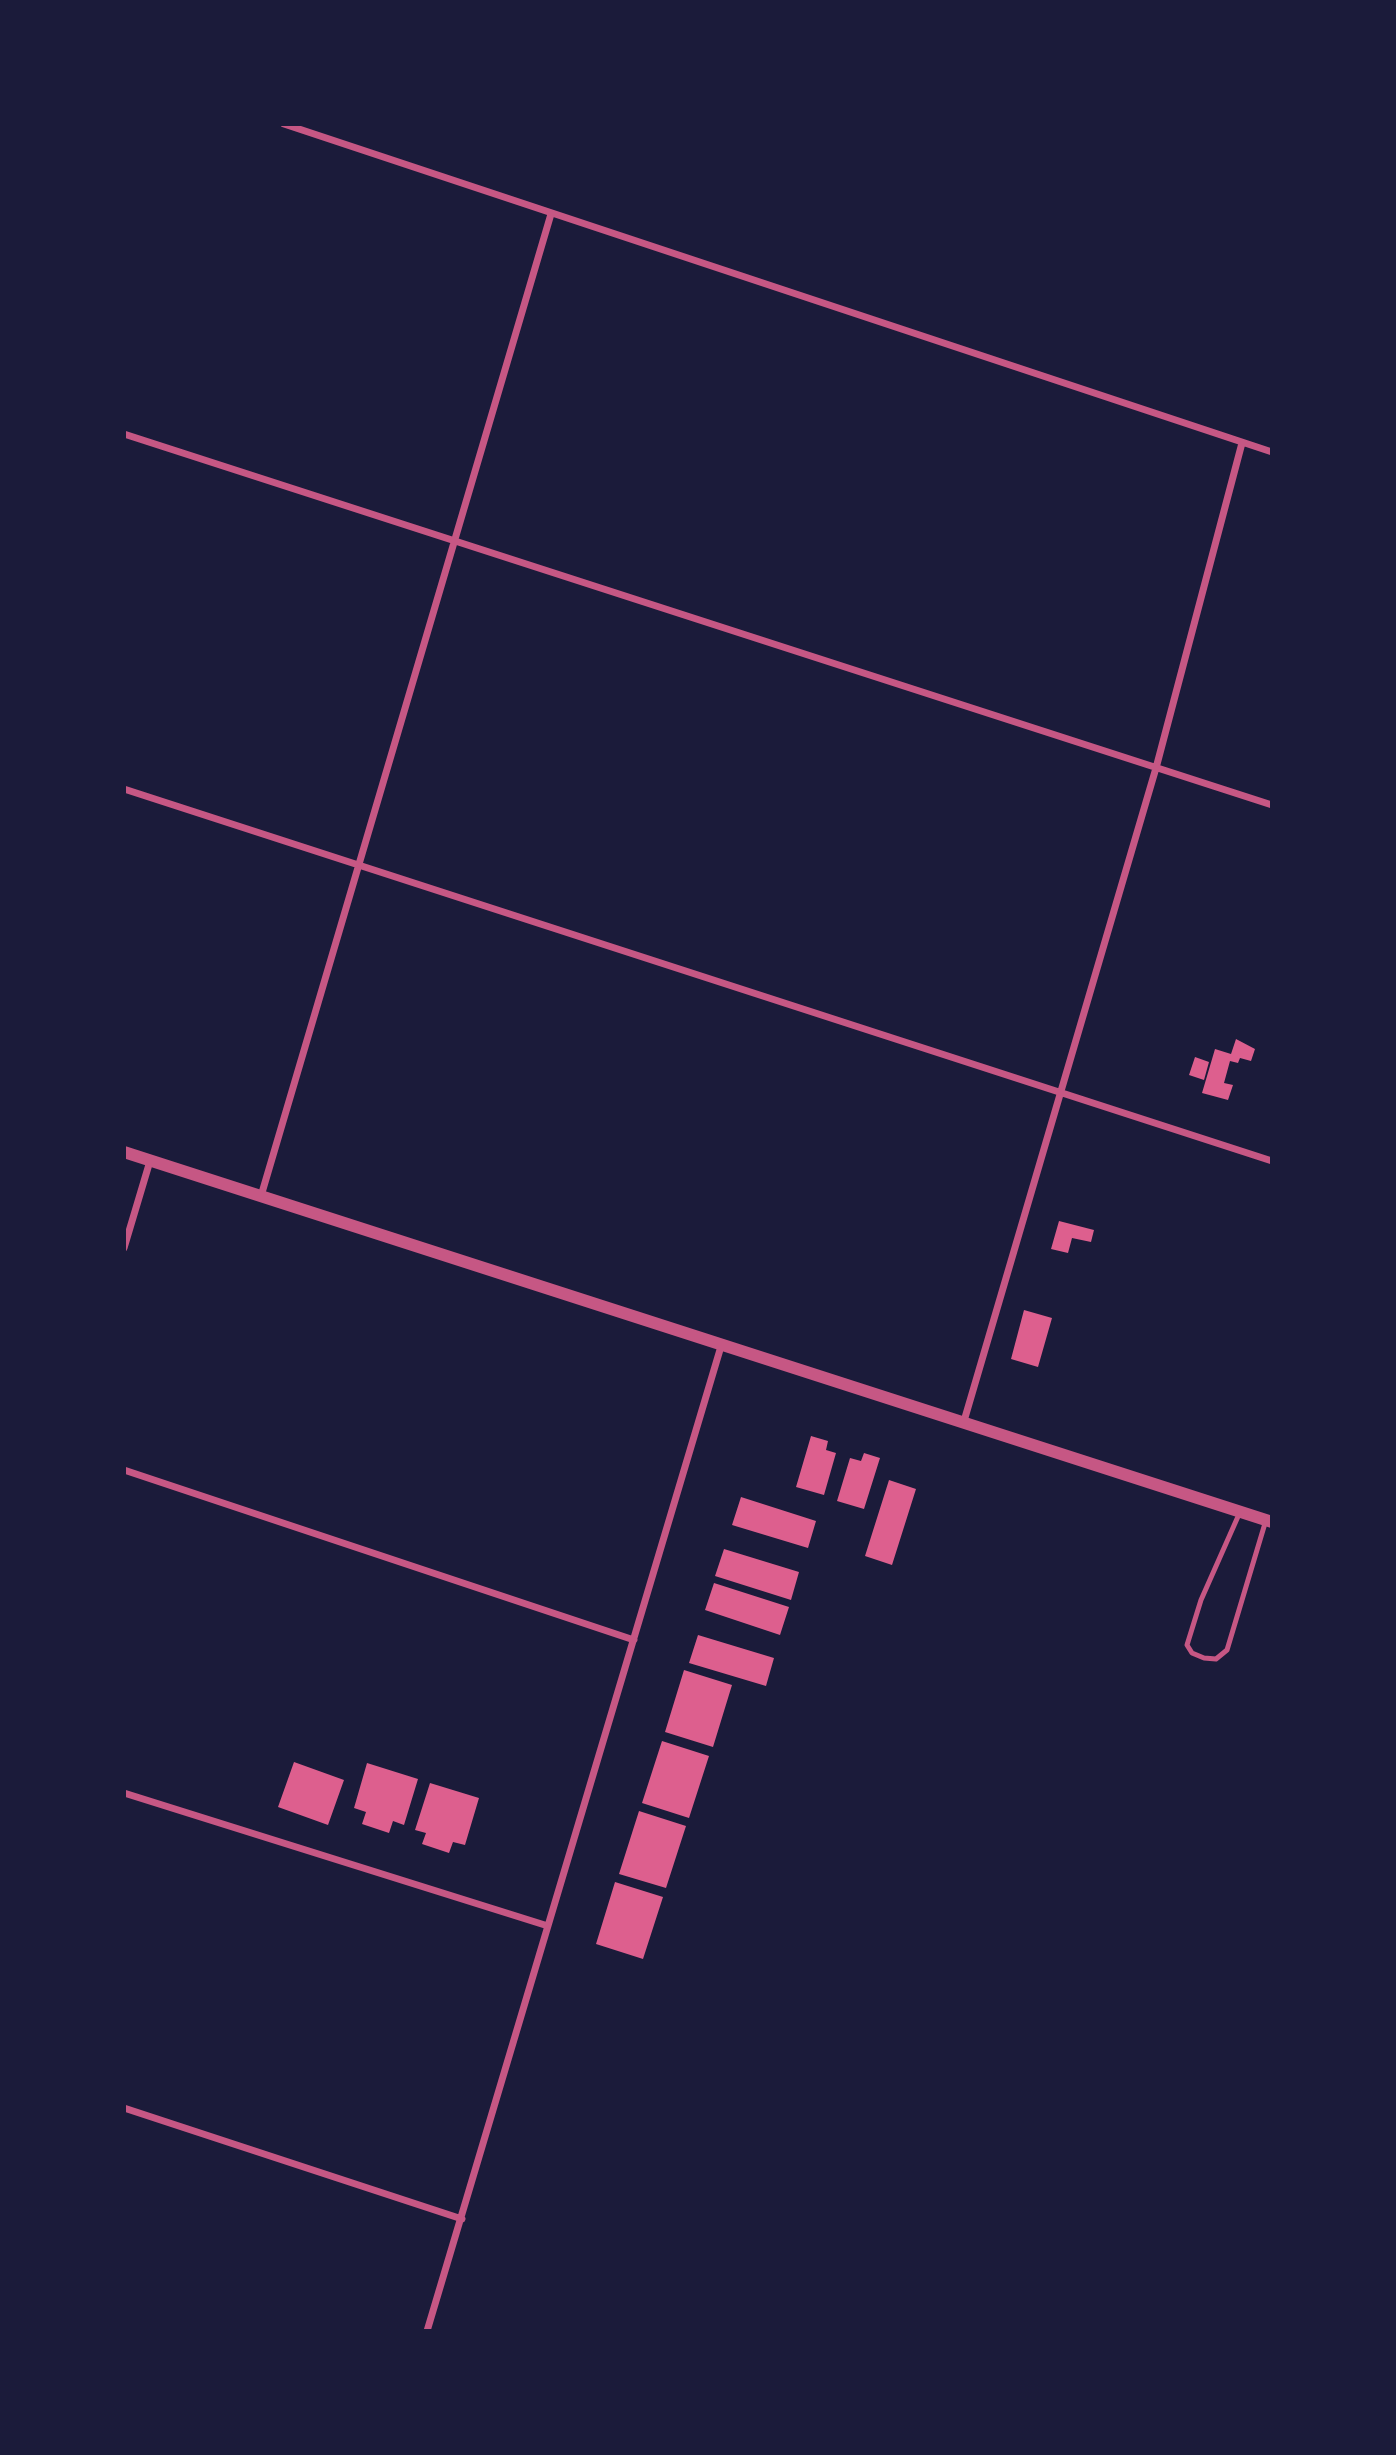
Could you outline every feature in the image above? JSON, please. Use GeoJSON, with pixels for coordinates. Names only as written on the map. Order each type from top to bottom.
{"type":"FeatureCollection","features":[{"type":"Feature","properties":{"kind":"street"},"geometry":{"type":"LineString","coordinates":[[284,124],[1272,453]]}},
{"type":"Feature","properties":{"kind":"street"},"geometry":{"type":"LineString","coordinates":[[261,1196],[361,866],[551,214]]}},
{"type":"Feature","properties":{"kind":"street"},"geometry":{"type":"LineString","coordinates":[[124,434],[1272,806]]}},
{"type":"Feature","properties":{"kind":"street"},"geometry":{"type":"LineString","coordinates":[[964,1421],[1156,768],[1242,443]]}},
{"type":"Feature","properties":{"kind":"street"},"geometry":{"type":"LineString","coordinates":[[124,789],[1272,1161]]}},
{"type":"Feature","properties":{"kind":"street"},"geometry":{"type":"LineString","coordinates":[[124,1152],[722,1342],[1269,1521]]}},
{"type":"Feature","properties":{"kind":"street"},"geometry":{"type":"LineString","coordinates":[[124,1248],[150,1161]]}},
{"type":"Feature","properties":{"kind":"street"},"geometry":{"type":"LineString","coordinates":[[427,2331],[722,1342]]}},
{"type":"Feature","properties":{"kind":"street"},"geometry":{"type":"LineString","coordinates":[[124,1470],[634,1640]]}},
{"type":"Feature","properties":{"kind":"street"},"geometry":{"type":"LineString","coordinates":[[124,1793],[548,1926]]}},
{"type":"Feature","properties":{"kind":"street"},"geometry":{"type":"LineString","coordinates":[[124,2108],[462,2219]]}},
{"type":"Feature","properties":{"kind":"lane"},"geometry":{"type":"LineString","coordinates":[[1240,1511],[1201,1601],[1186,1645],[1192,1653],[1204,1658],[1216,1659],[1227,1650],[1269,1521]]}},
{"type":"Feature","properties":{"kind":"building"},"geometry":{"type":"Polygon","coordinates":[[[1236,1039],[1255,1049],[1251,1061],[1240,1058],[1238,1063],[1230,1061],[1224,1083],[1233,1085],[1228,1100],[1202,1093],[1215,1049],[1231,1054],[1236,1039]]]}},
{"type":"Feature","properties":{"kind":"building"},"geometry":{"type":"Polygon","coordinates":[[[1195,1057],[1209,1062],[1204,1080],[1189,1075],[1195,1057]]]}},
{"type":"Feature","properties":{"kind":"building"},"geometry":{"type":"Polygon","coordinates":[[[1059,1221],[1094,1230],[1091,1242],[1072,1238],[1068,1253],[1051,1249],[1059,1221]]]}},
{"type":"Feature","properties":{"kind":"building"},"geometry":{"type":"Polygon","coordinates":[[[1024,1310],[1052,1318],[1038,1367],[1011,1359],[1024,1310]]]}},
{"type":"Feature","properties":{"kind":"building"},"geometry":{"type":"Polygon","coordinates":[[[811,1436],[828,1441],[826,1450],[836,1453],[824,1495],[796,1487],[811,1436]]]}},
{"type":"Feature","properties":{"kind":"building"},"geometry":{"type":"Polygon","coordinates":[[[864,1453],[880,1458],[864,1509],[837,1501],[850,1458],[861,1461],[864,1453]]]}},
{"type":"Feature","properties":{"kind":"building"},"geometry":{"type":"Polygon","coordinates":[[[889,1480],[916,1489],[892,1565],[865,1556],[889,1480]]]}},
{"type":"Feature","properties":{"kind":"building"},"geometry":{"type":"Polygon","coordinates":[[[741,1497],[816,1521],[808,1548],[732,1525],[741,1497]]]}},
{"type":"Feature","properties":{"kind":"building"},"geometry":{"type":"Polygon","coordinates":[[[724,1549],[799,1572],[791,1600],[715,1576],[724,1549]]]}},
{"type":"Feature","properties":{"kind":"building"},"geometry":{"type":"Polygon","coordinates":[[[714,1583],[789,1607],[780,1635],[705,1610],[714,1583]]]}},
{"type":"Feature","properties":{"kind":"building"},"geometry":{"type":"Polygon","coordinates":[[[698,1635],[774,1658],[766,1686],[689,1663],[698,1635]]]}},
{"type":"Feature","properties":{"kind":"building"},"geometry":{"type":"Polygon","coordinates":[[[684,1670],[732,1685],[713,1747],[665,1732],[684,1670]]]}},
{"type":"Feature","properties":{"kind":"building"},"geometry":{"type":"Polygon","coordinates":[[[662,1741],[709,1756],[689,1818],[642,1803],[662,1741]]]}},
{"type":"Feature","properties":{"kind":"building"},"geometry":{"type":"Polygon","coordinates":[[[294,1762],[344,1780],[328,1825],[278,1807],[294,1762]]]}},
{"type":"Feature","properties":{"kind":"building"},"geometry":{"type":"Polygon","coordinates":[[[367,1763],[418,1779],[404,1825],[393,1821],[389,1833],[362,1824],[366,1812],[354,1808],[367,1763]]]}},
{"type":"Feature","properties":{"kind":"building"},"geometry":{"type":"Polygon","coordinates":[[[430,1783],[479,1798],[465,1845],[453,1842],[449,1853],[422,1844],[426,1833],[415,1830],[430,1783]]]}},
{"type":"Feature","properties":{"kind":"building"},"geometry":{"type":"Polygon","coordinates":[[[639,1811],[686,1826],[666,1888],[619,1874],[639,1811]]]}},
{"type":"Feature","properties":{"kind":"building"},"geometry":{"type":"Polygon","coordinates":[[[615,1882],[663,1897],[643,1959],[596,1944],[615,1882]]]}}]}
